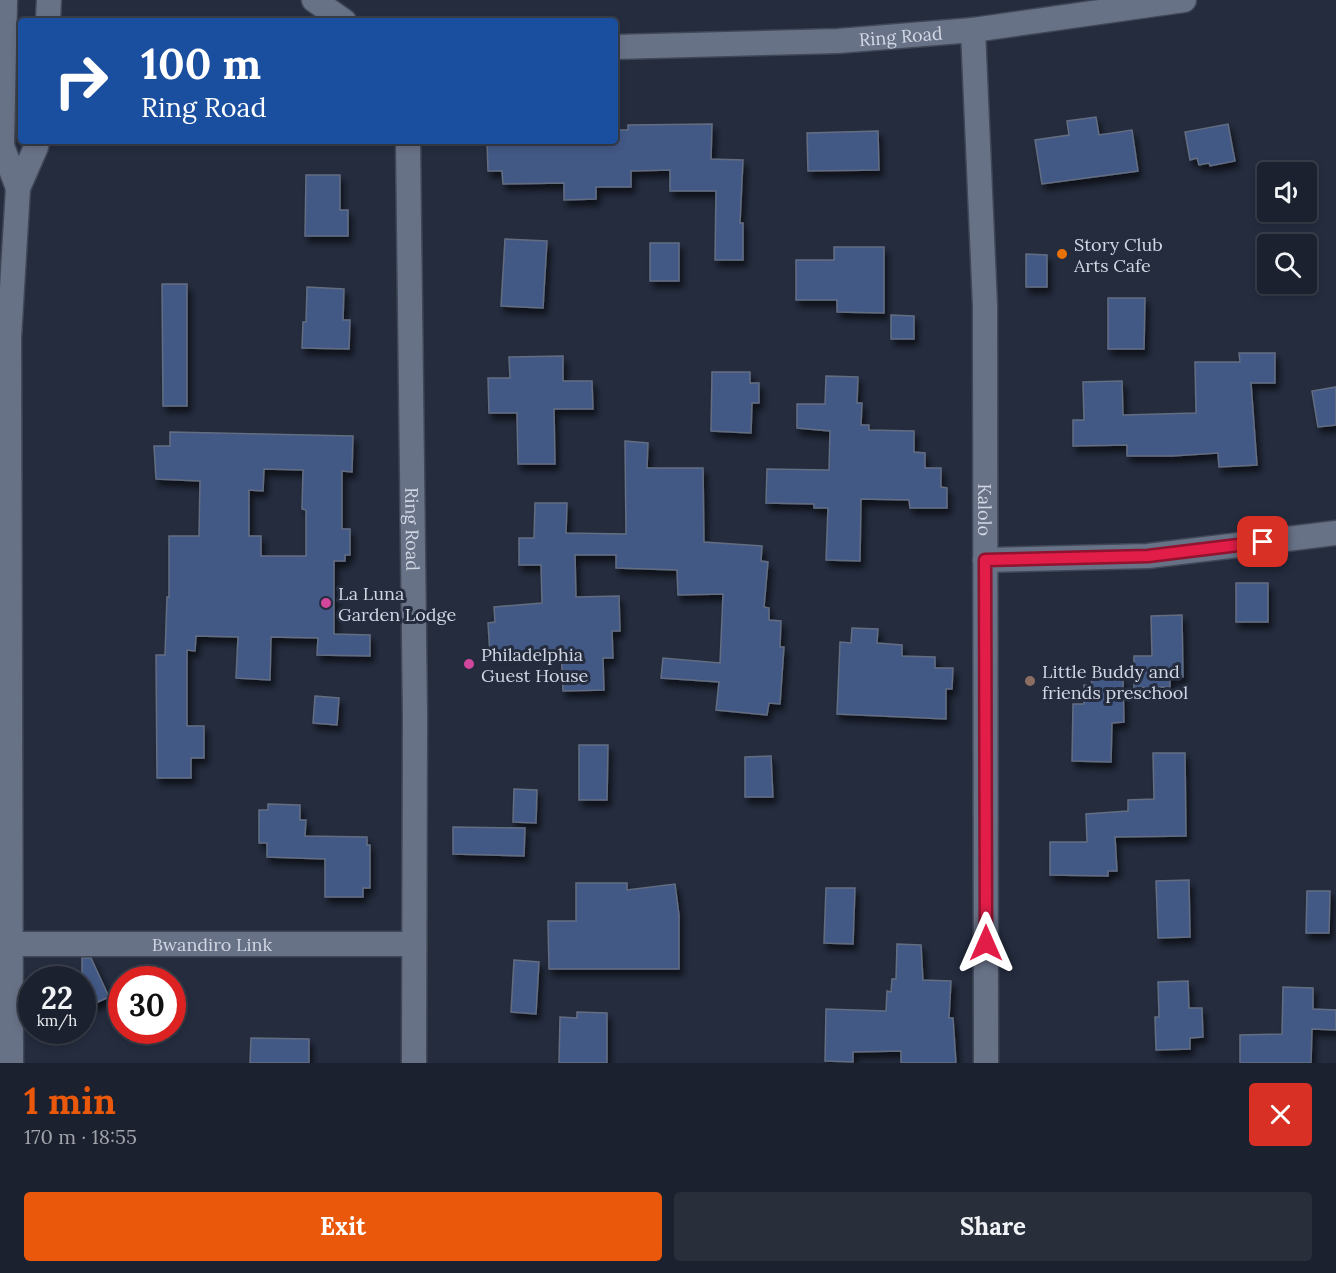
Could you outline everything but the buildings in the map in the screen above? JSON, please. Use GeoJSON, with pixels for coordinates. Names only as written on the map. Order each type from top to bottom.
{"type":"FeatureCollection","features":[{"type":"Feature","properties":{"kind":"street"},"geometry":{"type":"LineString","coordinates":[[5,0],[1,146],[18,188]]}},
{"type":"Feature","properties":{"kind":"street"},"geometry":{"type":"LineString","coordinates":[[48,18],[50,0]]}},
{"type":"Feature","properties":{"kind":"street"},"geometry":{"type":"LineString","coordinates":[[314,0],[340,18]]}},
{"type":"Feature","properties":{"kind":"street","name":"Ring Road"},"geometry":{"type":"LineString","coordinates":[[618,47],[838,41],[973,30],[1184,0]]}},
{"type":"Feature","properties":{"kind":"street","name":"Kalolo"},"geometry":{"type":"LineString","coordinates":[[973,30],[985,306],[987,1063]]}},
{"type":"Feature","properties":{"kind":"street"},"geometry":{"type":"LineString","coordinates":[[11,1063],[9,338],[18,188],[36,144]]}},
{"type":"Feature","properties":{"kind":"street","name":"Ring Road"},"geometry":{"type":"LineString","coordinates":[[408,144],[415,715],[414,1063]]}},
{"type":"Feature","properties":{"kind":"street"},"geometry":{"type":"LineString","coordinates":[[985,560],[1148,556],[1336,532]]}},
{"type":"Feature","properties":{"kind":"street","name":"Bwandiro Link"},"geometry":{"type":"LineString","coordinates":[[10,944],[414,944]]}},
{"type":"Feature","properties":{"kind":"place","name":"Story Club Arts Cafe"},"geometry":{"type":"Point","coordinates":[1062,254]}},
{"type":"Feature","properties":{"kind":"place","name":"La Luna Garden Lodge"},"geometry":{"type":"Point","coordinates":[326,603]}},
{"type":"Feature","properties":{"kind":"place","name":"Philadelphia Guest House"},"geometry":{"type":"Point","coordinates":[469,664]}},
{"type":"Feature","properties":{"kind":"place","name":"Little Buddy and friends preschool"},"geometry":{"type":"Point","coordinates":[1030,681]}},
{"type":"Feature","properties":{"kind":"route"},"geometry":{"type":"LineString","coordinates":[[986,943],[985,560],[1148,556],[1263,542]]}}]}
